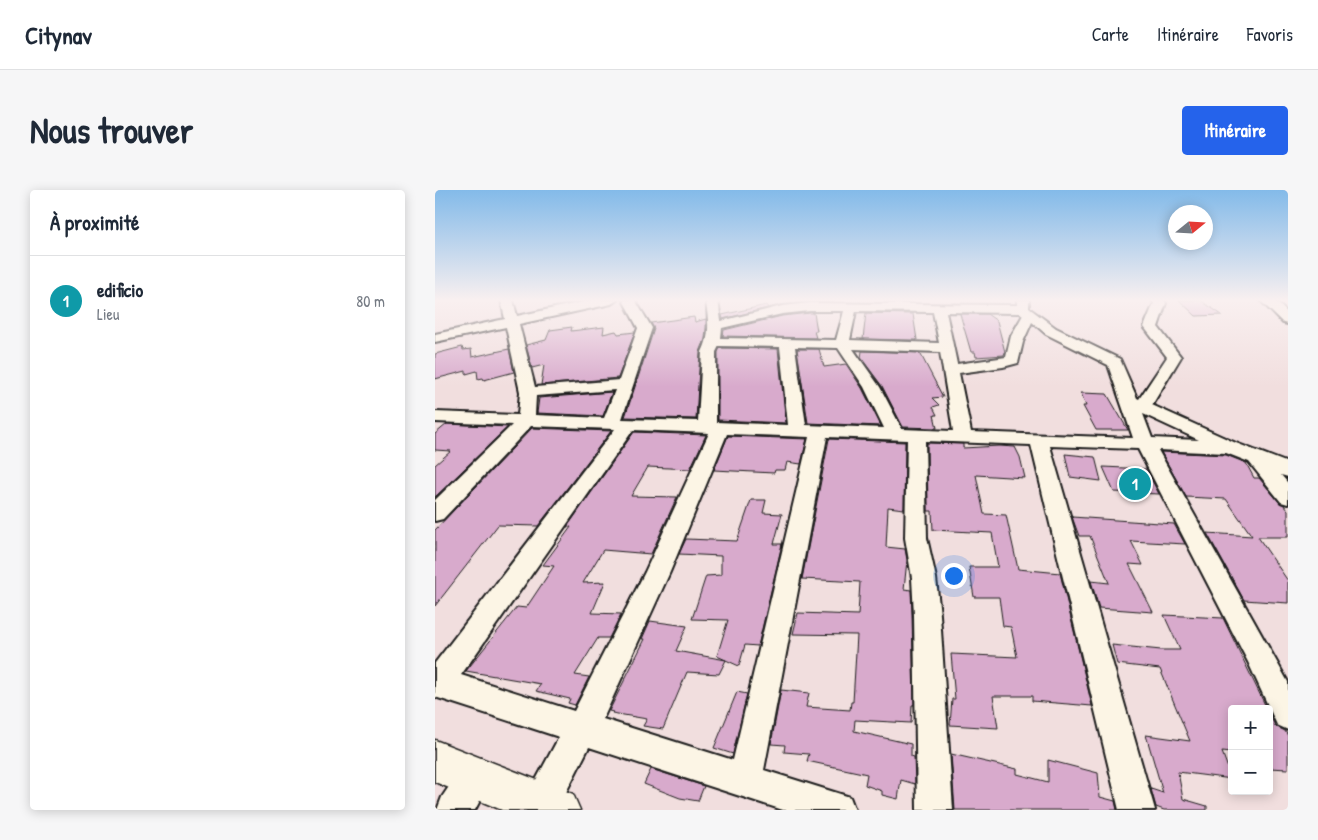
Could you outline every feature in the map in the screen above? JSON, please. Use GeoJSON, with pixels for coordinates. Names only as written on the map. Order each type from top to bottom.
{"type":"FeatureCollection","features":[{"type":"Feature","properties":{"kind":"street"},"geometry":{"type":"LineString","coordinates":[[435,338],[477,329]]}},
{"type":"Feature","properties":{"kind":"street"},"geometry":{"type":"LineString","coordinates":[[435,513],[526,421],[528,392],[515,329]]}},
{"type":"Feature","properties":{"kind":"street"},"geometry":{"type":"LineString","coordinates":[[645,329],[627,384],[619,424],[437,683],[837,810]]}},
{"type":"Feature","properties":{"kind":"street"},"geometry":{"type":"LineString","coordinates":[[435,761],[466,793],[549,807],[583,729],[679,529],[714,428],[709,352],[714,329]]}},
{"type":"Feature","properties":{"kind":"street"},"geometry":{"type":"LineString","coordinates":[[714,334],[730,329]]}},
{"type":"Feature","properties":{"kind":"street"},"geometry":{"type":"LineString","coordinates":[[842,344],[848,329]]}},
{"type":"Feature","properties":{"kind":"street"},"geometry":{"type":"LineString","coordinates":[[943,329],[963,437]]}},
{"type":"Feature","properties":{"kind":"street"},"geometry":{"type":"LineString","coordinates":[[950,370],[1003,364],[1013,360],[1013,351],[1019,329]]}},
{"type":"Feature","properties":{"kind":"street"},"geometry":{"type":"LineString","coordinates":[[1053,329],[1066,339],[1115,362],[1135,404],[1145,444],[1258,653],[1288,714]]}},
{"type":"Feature","properties":{"kind":"street"},"geometry":{"type":"LineString","coordinates":[[1135,404],[1174,358],[1153,329]]}},
{"type":"Feature","properties":{"kind":"street"},"geometry":{"type":"LineString","coordinates":[[714,334],[787,344],[946,348]]}},
{"type":"Feature","properties":{"kind":"street"},"geometry":{"type":"LineString","coordinates":[[745,781],[809,431],[787,344]]}},
{"type":"Feature","properties":{"kind":"street"},"geometry":{"type":"LineString","coordinates":[[842,344],[873,384],[905,435],[915,538],[923,578],[927,615],[935,810]]}},
{"type":"Feature","properties":{"kind":"street"},"geometry":{"type":"LineString","coordinates":[[528,392],[627,384]]}},
{"type":"Feature","properties":{"kind":"street"},"geometry":{"type":"LineString","coordinates":[[1135,404],[1229,447],[1288,470]]}},
{"type":"Feature","properties":{"kind":"street"},"geometry":{"type":"LineString","coordinates":[[438,420],[619,424],[1229,447]]}},
{"type":"Feature","properties":{"kind":"street"},"geometry":{"type":"LineString","coordinates":[[1039,440],[1137,810]]}},
{"type":"Feature","properties":{"kind":"street"},"geometry":{"type":"LineString","coordinates":[[1254,456],[1288,497]]}},
{"type":"Feature","properties":{"kind":"building"},"geometry":{"type":"Polygon","coordinates":[[[604,329],[603,334],[616,331],[618,334],[635,332],[618,378],[541,385],[544,365],[532,368],[526,345],[546,340],[550,330],[604,329]]]}},
{"type":"Feature","properties":{"kind":"building"},"geometry":{"type":"Polygon","coordinates":[[[654,329],[706,329],[705,339],[700,352],[696,419],[625,417],[654,329]]]}},
{"type":"Feature","properties":{"kind":"building"},"geometry":{"type":"Polygon","coordinates":[[[817,329],[817,331],[814,331],[816,338],[723,336],[724,330],[817,329]]]}},
{"type":"Feature","properties":{"kind":"building"},"geometry":{"type":"Polygon","coordinates":[[[864,329],[915,329],[917,340],[863,339],[864,329]]]}},
{"type":"Feature","properties":{"kind":"building"},"geometry":{"type":"Polygon","coordinates":[[[964,329],[999,329],[1005,352],[1004,355],[976,357],[975,352],[971,352],[964,329]]]}},
{"type":"Feature","properties":{"kind":"building"},"geometry":{"type":"Polygon","coordinates":[[[462,347],[463,350],[471,349],[472,357],[509,349],[514,372],[484,380],[483,378],[478,379],[477,371],[466,374],[466,371],[435,379],[435,354],[462,347]]]}},
{"type":"Feature","properties":{"kind":"building"},"geometry":{"type":"Polygon","coordinates":[[[720,348],[778,349],[786,423],[718,420],[718,352],[720,348]]]}},
{"type":"Feature","properties":{"kind":"building"},"geometry":{"type":"Polygon","coordinates":[[[797,349],[819,349],[824,367],[846,364],[862,388],[881,426],[808,423],[797,349]]]}},
{"type":"Feature","properties":{"kind":"building"},"geometry":{"type":"Polygon","coordinates":[[[862,351],[920,353],[943,397],[932,398],[939,405],[933,407],[937,415],[934,415],[937,428],[903,427],[882,386],[861,358],[862,351]]]}},
{"type":"Feature","properties":{"kind":"building"},"geometry":{"type":"Polygon","coordinates":[[[612,392],[603,416],[537,413],[539,398],[612,392]]]}},
{"type":"Feature","properties":{"kind":"building"},"geometry":{"type":"Polygon","coordinates":[[[1081,393],[1107,394],[1128,430],[1096,430],[1083,406],[1086,406],[1081,393]]]}},
{"type":"Feature","properties":{"kind":"building"},"geometry":{"type":"Polygon","coordinates":[[[447,424],[508,427],[435,497],[435,465],[451,451],[435,450],[435,434],[447,424]]]}},
{"type":"Feature","properties":{"kind":"building"},"geometry":{"type":"Polygon","coordinates":[[[532,428],[611,431],[538,526],[498,525],[435,606],[435,530],[532,428]]]}},
{"type":"Feature","properties":{"kind":"building"},"geometry":{"type":"Polygon","coordinates":[[[634,432],[706,435],[690,469],[648,467],[631,496],[677,497],[651,554],[603,550],[583,583],[605,582],[592,613],[621,614],[609,638],[598,638],[575,675],[589,677],[575,705],[568,703],[570,699],[536,691],[541,684],[466,671],[517,607],[526,608],[554,566],[543,565],[571,527],[567,527],[634,432]]]}},
{"type":"Feature","properties":{"kind":"building"},"geometry":{"type":"Polygon","coordinates":[[[728,436],[807,439],[801,464],[787,462],[785,470],[775,470],[774,473],[714,470],[728,436]]]}},
{"type":"Feature","properties":{"kind":"building"},"geometry":{"type":"Polygon","coordinates":[[[829,439],[905,442],[904,509],[888,507],[886,547],[905,549],[907,560],[904,589],[911,590],[914,705],[912,705],[911,723],[855,720],[854,731],[911,744],[911,756],[914,757],[915,784],[901,780],[898,799],[882,795],[882,791],[865,785],[867,774],[807,761],[809,754],[784,752],[785,745],[771,744],[781,690],[809,693],[806,707],[850,710],[851,702],[853,702],[857,635],[793,634],[798,613],[858,615],[860,582],[802,579],[829,439]]]}},
{"type":"Feature","properties":{"kind":"building"},"geometry":{"type":"Polygon","coordinates":[[[927,443],[963,444],[963,448],[1015,447],[1020,457],[1025,478],[976,475],[984,514],[1006,515],[1018,569],[1060,573],[1092,706],[1032,701],[1032,696],[993,696],[998,728],[950,725],[952,699],[955,699],[951,654],[1017,657],[1011,627],[1003,626],[999,597],[974,597],[969,567],[998,567],[992,533],[933,530],[932,511],[928,511],[927,443]]]}},
{"type":"Feature","properties":{"kind":"building"},"geometry":{"type":"Polygon","coordinates":[[[1161,452],[1226,455],[1246,463],[1254,478],[1259,478],[1280,503],[1284,505],[1288,510],[1288,537],[1258,537],[1288,581],[1288,603],[1244,600],[1207,533],[1252,536],[1226,499],[1186,497],[1161,452]]]}},
{"type":"Feature","properties":{"kind":"building"},"geometry":{"type":"Polygon","coordinates":[[[1065,454],[1095,457],[1101,481],[1070,477],[1065,454]]]}},
{"type":"Feature","properties":{"kind":"building"},"geometry":{"type":"Polygon","coordinates":[[[1103,467],[1146,469],[1159,494],[1114,492],[1103,467]]]}},
{"type":"Feature","properties":{"kind":"building"},"geometry":{"type":"Polygon","coordinates":[[[751,500],[766,500],[763,513],[782,514],[774,544],[782,544],[758,646],[745,645],[739,666],[717,656],[728,620],[692,619],[706,576],[721,575],[721,556],[679,554],[686,539],[737,541],[751,500]]]}},
{"type":"Feature","properties":{"kind":"building"},"geometry":{"type":"Polygon","coordinates":[[[1072,517],[1174,524],[1185,544],[1131,541],[1143,565],[1129,564],[1153,612],[1099,608],[1091,581],[1109,583],[1090,536],[1079,536],[1072,517]]]}},
{"type":"Feature","properties":{"kind":"building"},"geometry":{"type":"Polygon","coordinates":[[[1164,615],[1223,618],[1265,705],[1228,705],[1228,753],[1222,752],[1228,768],[1228,778],[1178,772],[1183,799],[1207,806],[1207,810],[1164,810],[1156,807],[1151,789],[1163,793],[1146,735],[1190,741],[1160,669],[1117,664],[1112,645],[1180,650],[1164,615]]]}},
{"type":"Feature","properties":{"kind":"building"},"geometry":{"type":"Polygon","coordinates":[[[650,621],[687,626],[676,651],[726,660],[719,674],[687,672],[663,729],[643,726],[647,719],[609,711],[645,639],[642,639],[650,621]]]}},
{"type":"Feature","properties":{"kind":"building"},"geometry":{"type":"Polygon","coordinates":[[[737,692],[747,694],[733,754],[714,748],[737,692]]]}},
{"type":"Feature","properties":{"kind":"building"},"geometry":{"type":"Polygon","coordinates":[[[1273,722],[1275,726],[1285,731],[1288,736],[1288,769],[1273,768],[1273,722]]]}},
{"type":"Feature","properties":{"kind":"building"},"geometry":{"type":"Polygon","coordinates":[[[951,754],[1017,769],[1017,774],[1048,782],[1048,760],[1098,773],[1100,797],[1115,801],[1117,810],[955,810],[951,754]]]}},
{"type":"Feature","properties":{"kind":"building"},"geometry":{"type":"Polygon","coordinates":[[[651,769],[704,786],[698,801],[680,798],[644,784],[651,769]]]}},
{"type":"Feature","properties":{"kind":"place","name":"edificio"},"geometry":{"type":"Point","coordinates":[1135,484]}}]}
